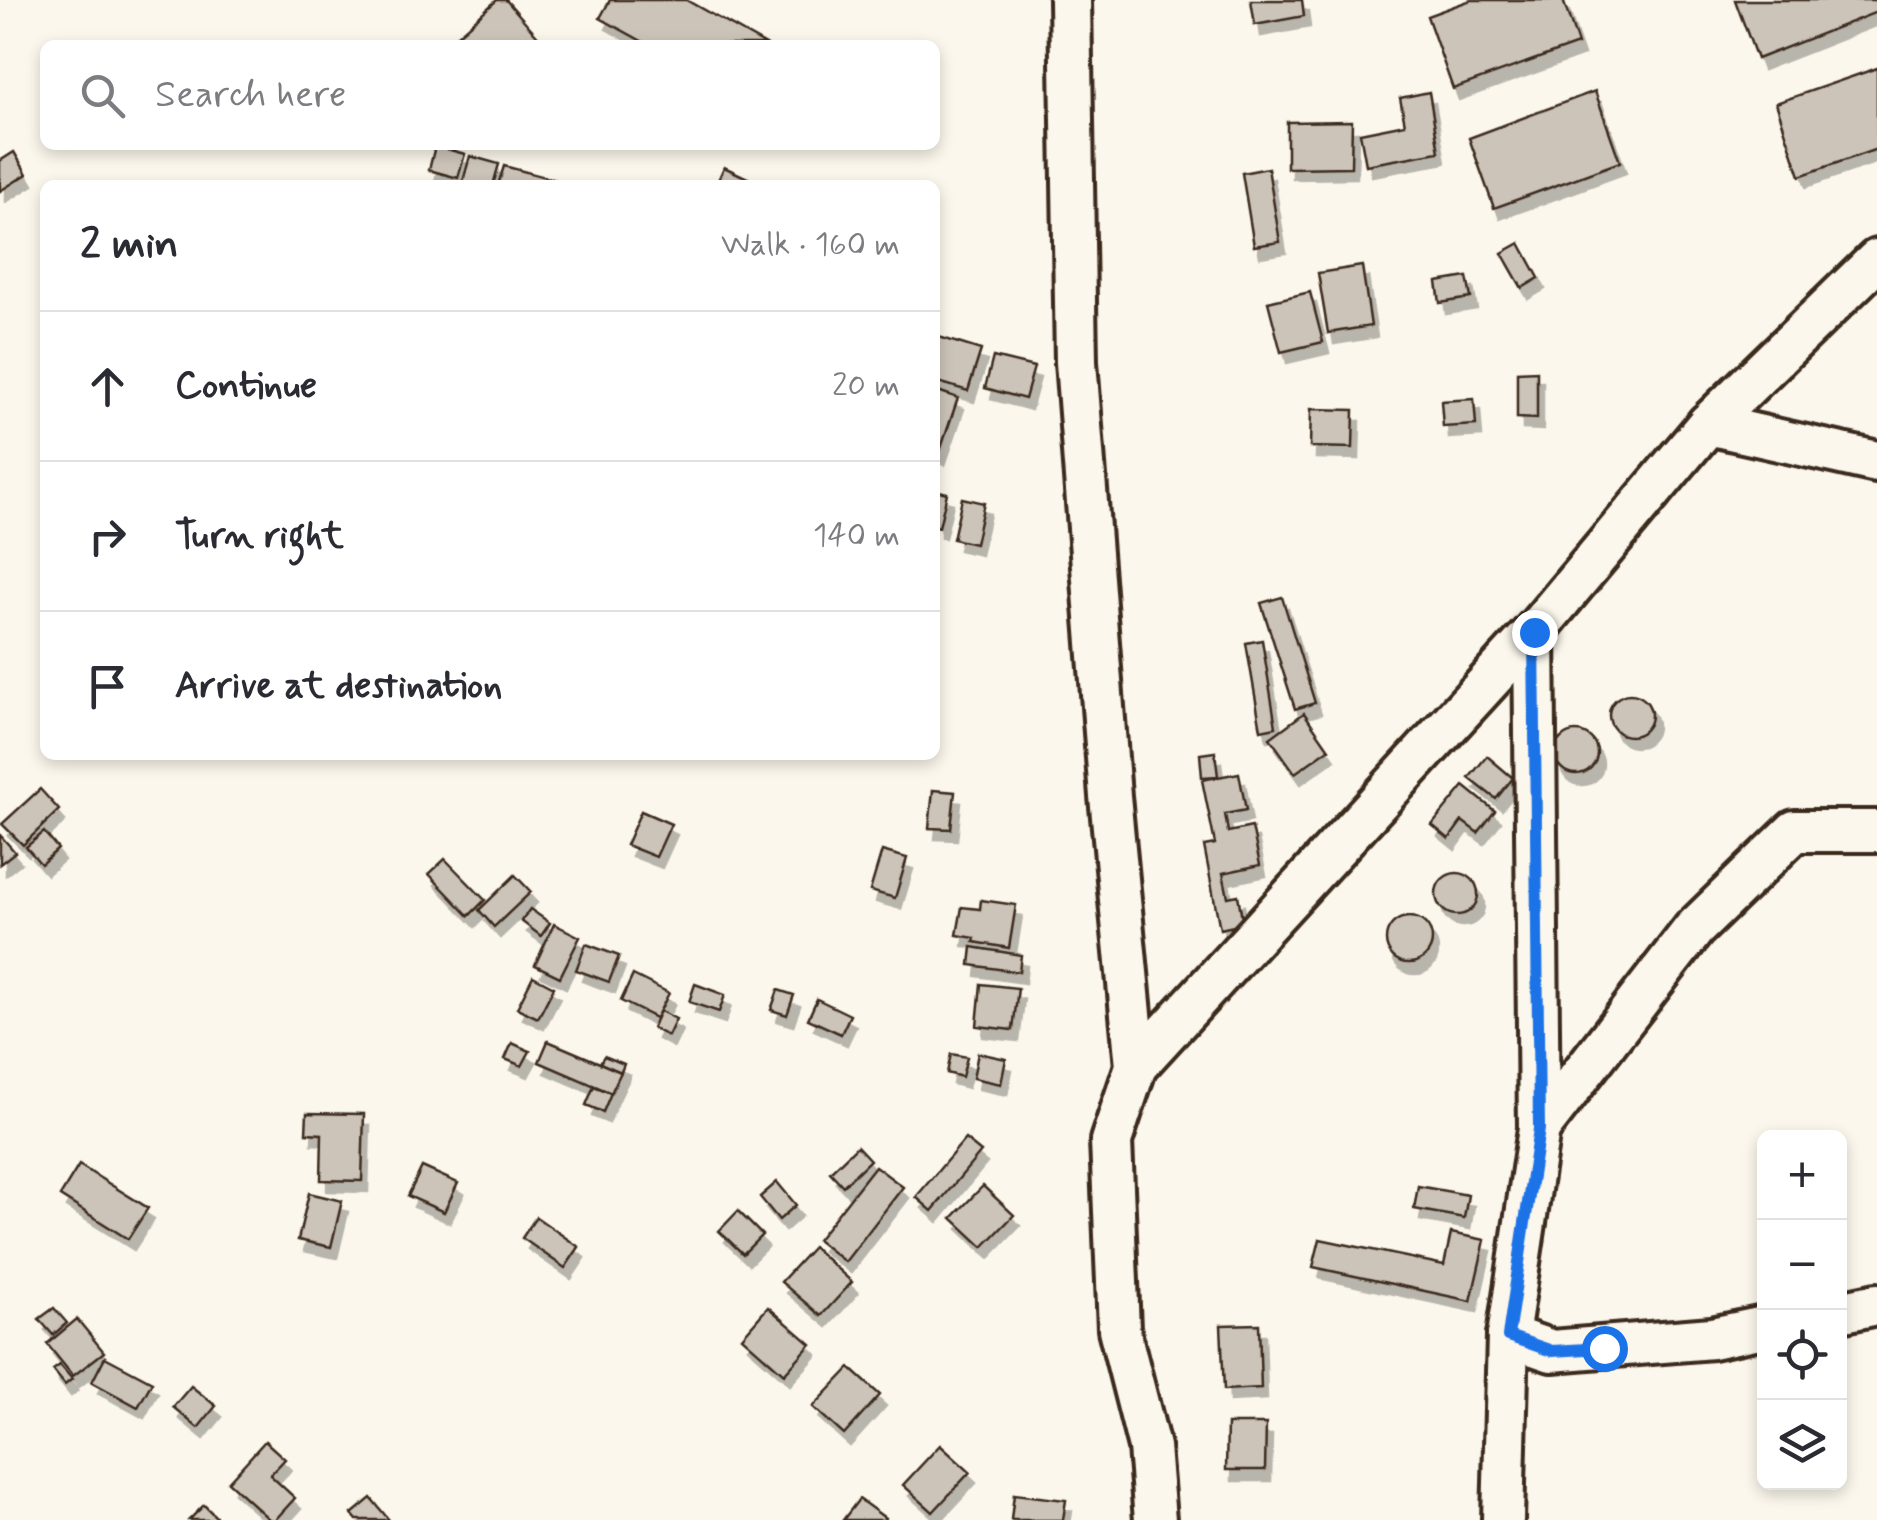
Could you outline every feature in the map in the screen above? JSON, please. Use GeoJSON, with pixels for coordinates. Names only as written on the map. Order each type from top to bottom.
{"type":"FeatureCollection","features":[{"type":"Feature","properties":{"kind":"street"},"geometry":{"type":"LineString","coordinates":[[1070,0],[1076,362],[1136,1066],[1111,1141],[1119,1328],[1149,1446],[1156,1520]]}},
{"type":"Feature","properties":{"kind":"street"},"geometry":{"type":"LineString","coordinates":[[1136,1066],[1534,632],[1708,424],[1877,260]]}},
{"type":"Feature","properties":{"kind":"street"},"geometry":{"type":"LineString","coordinates":[[1708,424],[1877,462]]}},
{"type":"Feature","properties":{"kind":"street"},"geometry":{"type":"LineString","coordinates":[[1503,1520],[1508,1336],[1539,1129],[1534,632]]}},
{"type":"Feature","properties":{"kind":"street"},"geometry":{"type":"LineString","coordinates":[[1539,1129],[1694,929],[1795,831],[1877,831]]}},
{"type":"Feature","properties":{"kind":"street"},"geometry":{"type":"LineString","coordinates":[[1847,1310],[1877,1304]]}},
{"type":"Feature","properties":{"kind":"street"},"geometry":{"type":"LineString","coordinates":[[1508,1336],[1552,1351],[1712,1338],[1757,1329]]}},
{"type":"Feature","properties":{"kind":"building"},"geometry":{"type":"Polygon","coordinates":[[[497,0],[506,0],[541,40],[462,40],[457,35],[497,0]]]}},
{"type":"Feature","properties":{"kind":"building"},"geometry":{"type":"Polygon","coordinates":[[[610,0],[686,0],[757,40],[640,40],[600,18],[610,0]]]}},
{"type":"Feature","properties":{"kind":"building"},"geometry":{"type":"Polygon","coordinates":[[[1251,0],[1302,0],[1304,16],[1255,25],[1251,0]]]}},
{"type":"Feature","properties":{"kind":"building"},"geometry":{"type":"Polygon","coordinates":[[[1471,0],[1563,0],[1578,44],[1453,89],[1427,16],[1471,0]]]}},
{"type":"Feature","properties":{"kind":"building"},"geometry":{"type":"Polygon","coordinates":[[[1735,0],[1877,0],[1877,12],[1757,59],[1735,0]]]}},
{"type":"Feature","properties":{"kind":"building"},"geometry":{"type":"Polygon","coordinates":[[[1877,68],[1877,149],[1800,176],[1776,103],[1877,68]]]}},
{"type":"Feature","properties":{"kind":"building"},"geometry":{"type":"Polygon","coordinates":[[[1595,91],[1620,162],[1494,208],[1469,138],[1595,91]]]}},
{"type":"Feature","properties":{"kind":"building"},"geometry":{"type":"Polygon","coordinates":[[[1429,92],[1439,152],[1366,165],[1360,133],[1405,124],[1400,98],[1429,92]]]}},
{"type":"Feature","properties":{"kind":"building"},"geometry":{"type":"Polygon","coordinates":[[[1352,121],[1351,167],[1287,168],[1287,122],[1352,121]]]}},
{"type":"Feature","properties":{"kind":"building"},"geometry":{"type":"Polygon","coordinates":[[[434,150],[465,154],[458,178],[429,170],[434,150]]]}},
{"type":"Feature","properties":{"kind":"building"},"geometry":{"type":"Polygon","coordinates":[[[14,152],[27,174],[0,191],[0,161],[14,152]]]}},
{"type":"Feature","properties":{"kind":"building"},"geometry":{"type":"Polygon","coordinates":[[[470,156],[499,164],[494,180],[463,180],[470,156]]]}},
{"type":"Feature","properties":{"kind":"building"},"geometry":{"type":"Polygon","coordinates":[[[504,166],[556,180],[500,180],[504,166]]]}},
{"type":"Feature","properties":{"kind":"building"},"geometry":{"type":"Polygon","coordinates":[[[724,167],[752,180],[718,180],[724,167]]]}},
{"type":"Feature","properties":{"kind":"building"},"geometry":{"type":"Polygon","coordinates":[[[1268,168],[1280,242],[1254,246],[1242,173],[1268,168]]]}},
{"type":"Feature","properties":{"kind":"building"},"geometry":{"type":"Polygon","coordinates":[[[1520,243],[1539,278],[1522,288],[1502,253],[1520,243]]]}},
{"type":"Feature","properties":{"kind":"building"},"geometry":{"type":"Polygon","coordinates":[[[1362,266],[1371,326],[1328,333],[1318,273],[1362,266]]]}},
{"type":"Feature","properties":{"kind":"building"},"geometry":{"type":"Polygon","coordinates":[[[1467,277],[1471,298],[1440,303],[1437,282],[1467,277]]]}},
{"type":"Feature","properties":{"kind":"building"},"geometry":{"type":"Polygon","coordinates":[[[1310,292],[1323,342],[1281,352],[1268,302],[1310,292]]]}},
{"type":"Feature","properties":{"kind":"building"},"geometry":{"type":"Polygon","coordinates":[[[940,337],[981,350],[968,391],[940,383],[940,337]]]}},
{"type":"Feature","properties":{"kind":"building"},"geometry":{"type":"Polygon","coordinates":[[[993,357],[1034,367],[1025,399],[985,388],[993,357]]]}},
{"type":"Feature","properties":{"kind":"building"},"geometry":{"type":"Polygon","coordinates":[[[1537,371],[1537,419],[1517,418],[1517,372],[1537,371]]]}},
{"type":"Feature","properties":{"kind":"building"},"geometry":{"type":"Polygon","coordinates":[[[940,392],[958,398],[940,451],[940,392]]]}},
{"type":"Feature","properties":{"kind":"building"},"geometry":{"type":"Polygon","coordinates":[[[1474,399],[1476,425],[1443,427],[1441,401],[1474,399]]]}},
{"type":"Feature","properties":{"kind":"building"},"geometry":{"type":"Polygon","coordinates":[[[1311,409],[1354,410],[1353,448],[1310,447],[1311,409]]]}},
{"type":"Feature","properties":{"kind":"building"},"geometry":{"type":"Polygon","coordinates":[[[940,491],[947,493],[940,523],[940,491]]]}},
{"type":"Feature","properties":{"kind":"building"},"geometry":{"type":"Polygon","coordinates":[[[962,498],[984,503],[975,544],[953,539],[962,498]]]}},
{"type":"Feature","properties":{"kind":"building"},"geometry":{"type":"Polygon","coordinates":[[[1282,597],[1315,703],[1295,709],[1261,603],[1282,597]]]}},
{"type":"Feature","properties":{"kind":"building"},"geometry":{"type":"Polygon","coordinates":[[[1262,640],[1276,727],[1261,730],[1246,643],[1262,640]]]}},
{"type":"Feature","properties":{"kind":"building"},"geometry":{"type":"Polygon","coordinates":[[[1630,694],[1645,700],[1651,715],[1645,730],[1630,736],[1615,730],[1609,715],[1615,700],[1630,694]]]}},
{"type":"Feature","properties":{"kind":"building"},"geometry":{"type":"Polygon","coordinates":[[[1304,713],[1329,749],[1295,773],[1270,738],[1304,713]]]}},
{"type":"Feature","properties":{"kind":"building"},"geometry":{"type":"Polygon","coordinates":[[[1576,732],[1591,738],[1597,753],[1591,768],[1576,774],[1561,768],[1555,753],[1561,738],[1576,732]]]}},
{"type":"Feature","properties":{"kind":"building"},"geometry":{"type":"Polygon","coordinates":[[[1215,752],[1218,776],[1202,777],[1200,754],[1215,752]]]}},
{"type":"Feature","properties":{"kind":"building"},"geometry":{"type":"Polygon","coordinates":[[[1487,756],[1513,778],[1496,799],[1469,778],[1487,756]]]}},
{"type":"Feature","properties":{"kind":"building"},"geometry":{"type":"Polygon","coordinates":[[[1239,773],[1246,810],[1225,814],[1228,832],[1252,827],[1260,865],[1223,873],[1228,897],[1238,895],[1243,924],[1220,929],[1204,846],[1215,844],[1202,780],[1239,773]]]}},
{"type":"Feature","properties":{"kind":"building"},"geometry":{"type":"Polygon","coordinates":[[[1464,786],[1495,811],[1478,833],[1462,821],[1449,839],[1432,825],[1464,786]]]}},
{"type":"Feature","properties":{"kind":"building"},"geometry":{"type":"Polygon","coordinates":[[[40,789],[59,810],[23,845],[2,824],[40,789]]]}},
{"type":"Feature","properties":{"kind":"building"},"geometry":{"type":"Polygon","coordinates":[[[933,790],[955,792],[951,829],[929,828],[933,790]]]}},
{"type":"Feature","properties":{"kind":"building"},"geometry":{"type":"Polygon","coordinates":[[[641,811],[671,824],[656,857],[626,845],[641,811]]]}},
{"type":"Feature","properties":{"kind":"building"},"geometry":{"type":"Polygon","coordinates":[[[44,832],[58,849],[41,864],[26,847],[44,832]]]}},
{"type":"Feature","properties":{"kind":"building"},"geometry":{"type":"Polygon","coordinates":[[[0,835],[15,852],[0,864],[0,835]]]}},
{"type":"Feature","properties":{"kind":"building"},"geometry":{"type":"Polygon","coordinates":[[[882,851],[907,858],[895,898],[870,891],[882,851]]]}},
{"type":"Feature","properties":{"kind":"building"},"geometry":{"type":"Polygon","coordinates":[[[445,859],[485,900],[469,916],[429,874],[445,859]]]}},
{"type":"Feature","properties":{"kind":"building"},"geometry":{"type":"Polygon","coordinates":[[[1457,873],[1472,879],[1478,894],[1472,909],[1457,915],[1442,909],[1436,894],[1442,879],[1457,873]]]}},
{"type":"Feature","properties":{"kind":"building"},"geometry":{"type":"Polygon","coordinates":[[[515,875],[531,892],[494,927],[479,910],[515,875]]]}},
{"type":"Feature","properties":{"kind":"building"},"geometry":{"type":"Polygon","coordinates":[[[981,900],[1016,905],[1009,948],[957,935],[962,907],[980,909],[981,900]]]}},
{"type":"Feature","properties":{"kind":"building"},"geometry":{"type":"Polygon","coordinates":[[[530,909],[550,923],[541,936],[521,921],[530,909]]]}},
{"type":"Feature","properties":{"kind":"building"},"geometry":{"type":"Polygon","coordinates":[[[1409,917],[1425,924],[1432,940],[1425,956],[1409,963],[1393,956],[1386,940],[1393,924],[1409,917]]]}},
{"type":"Feature","properties":{"kind":"building"},"geometry":{"type":"Polygon","coordinates":[[[554,924],[580,937],[560,977],[535,965],[554,924]]]}},
{"type":"Feature","properties":{"kind":"building"},"geometry":{"type":"Polygon","coordinates":[[[586,944],[619,956],[609,982],[576,970],[586,944]]]}},
{"type":"Feature","properties":{"kind":"building"},"geometry":{"type":"Polygon","coordinates":[[[972,947],[1021,955],[1019,972],[970,965],[972,947]]]}},
{"type":"Feature","properties":{"kind":"building"},"geometry":{"type":"Polygon","coordinates":[[[633,975],[669,993],[656,1018],[621,1001],[633,975]]]}},
{"type":"Feature","properties":{"kind":"building"},"geometry":{"type":"Polygon","coordinates":[[[533,976],[554,987],[538,1018],[517,1008],[533,976]]]}},
{"type":"Feature","properties":{"kind":"building"},"geometry":{"type":"Polygon","coordinates":[[[695,984],[725,995],[719,1012],[689,1002],[695,984]]]}},
{"type":"Feature","properties":{"kind":"building"},"geometry":{"type":"Polygon","coordinates":[[[981,984],[1018,988],[1013,1030],[977,1026],[981,984]]]}},
{"type":"Feature","properties":{"kind":"building"},"geometry":{"type":"Polygon","coordinates":[[[778,990],[794,995],[787,1015],[771,1010],[778,990]]]}},
{"type":"Feature","properties":{"kind":"building"},"geometry":{"type":"Polygon","coordinates":[[[817,999],[850,1015],[841,1034],[808,1019],[817,999]]]}},
{"type":"Feature","properties":{"kind":"building"},"geometry":{"type":"Polygon","coordinates":[[[660,1011],[676,1019],[668,1036],[652,1028],[660,1011]]]}},
{"type":"Feature","properties":{"kind":"building"},"geometry":{"type":"Polygon","coordinates":[[[548,1041],[621,1072],[611,1093],[539,1062],[548,1041]]]}},
{"type":"Feature","properties":{"kind":"building"},"geometry":{"type":"Polygon","coordinates":[[[512,1043],[530,1051],[522,1066],[505,1059],[512,1043]]]}},
{"type":"Feature","properties":{"kind":"building"},"geometry":{"type":"Polygon","coordinates":[[[978,1053],[1006,1059],[1001,1084],[973,1078],[978,1053]]]}},
{"type":"Feature","properties":{"kind":"building"},"geometry":{"type":"Polygon","coordinates":[[[951,1054],[967,1057],[962,1077],[947,1073],[951,1054]]]}},
{"type":"Feature","properties":{"kind":"building"},"geometry":{"type":"Polygon","coordinates":[[[604,1056],[624,1064],[621,1072],[600,1063],[604,1056]]]}},
{"type":"Feature","properties":{"kind":"building"},"geometry":{"type":"Polygon","coordinates":[[[594,1086],[611,1093],[603,1112],[586,1105],[594,1086]]]}},
{"type":"Feature","properties":{"kind":"building"},"geometry":{"type":"Polygon","coordinates":[[[307,1113],[364,1114],[362,1181],[321,1180],[322,1134],[306,1133],[307,1113]]]}},
{"type":"Feature","properties":{"kind":"building"},"geometry":{"type":"Polygon","coordinates":[[[965,1139],[981,1152],[932,1211],[916,1197],[965,1139]]]}},
{"type":"Feature","properties":{"kind":"building"},"geometry":{"type":"Polygon","coordinates":[[[857,1146],[870,1160],[843,1186],[830,1172],[857,1146]]]}},
{"type":"Feature","properties":{"kind":"building"},"geometry":{"type":"Polygon","coordinates":[[[79,1165],[148,1208],[128,1239],[60,1196],[79,1165]]]}},
{"type":"Feature","properties":{"kind":"building"},"geometry":{"type":"Polygon","coordinates":[[[875,1166],[903,1187],[845,1262],[817,1240],[875,1166]]]}},
{"type":"Feature","properties":{"kind":"building"},"geometry":{"type":"Polygon","coordinates":[[[422,1167],[458,1183],[444,1212],[408,1196],[422,1167]]]}},
{"type":"Feature","properties":{"kind":"building"},"geometry":{"type":"Polygon","coordinates":[[[777,1182],[796,1205],[779,1220],[760,1197],[777,1182]]]}},
{"type":"Feature","properties":{"kind":"building"},"geometry":{"type":"Polygon","coordinates":[[[983,1186],[1014,1215],[983,1247],[952,1218],[983,1186]]]}},
{"type":"Feature","properties":{"kind":"building"},"geometry":{"type":"Polygon","coordinates":[[[1418,1186],[1468,1195],[1464,1218],[1414,1209],[1418,1186]]]}},
{"type":"Feature","properties":{"kind":"building"},"geometry":{"type":"Polygon","coordinates":[[[309,1193],[342,1201],[331,1247],[298,1240],[309,1193]]]}},
{"type":"Feature","properties":{"kind":"building"},"geometry":{"type":"Polygon","coordinates":[[[738,1211],[762,1235],[743,1254],[719,1231],[738,1211]]]}},
{"type":"Feature","properties":{"kind":"building"},"geometry":{"type":"Polygon","coordinates":[[[536,1217],[579,1247],[565,1268],[522,1238],[536,1217]]]}},
{"type":"Feature","properties":{"kind":"building"},"geometry":{"type":"Polygon","coordinates":[[[1451,1233],[1485,1240],[1471,1301],[1313,1267],[1320,1239],[1444,1265],[1451,1233]]]}},
{"type":"Feature","properties":{"kind":"building"},"geometry":{"type":"Polygon","coordinates":[[[813,1247],[852,1282],[821,1316],[781,1282],[813,1247]]]}},
{"type":"Feature","properties":{"kind":"building"},"geometry":{"type":"Polygon","coordinates":[[[768,1307],[811,1344],[784,1374],[742,1337],[768,1307]]]}},
{"type":"Feature","properties":{"kind":"building"},"geometry":{"type":"Polygon","coordinates":[[[54,1308],[67,1323],[53,1335],[39,1319],[54,1308]]]}},
{"type":"Feature","properties":{"kind":"building"},"geometry":{"type":"Polygon","coordinates":[[[77,1319],[104,1352],[73,1376],[47,1344],[77,1319]]]}},
{"type":"Feature","properties":{"kind":"building"},"geometry":{"type":"Polygon","coordinates":[[[1259,1324],[1261,1388],[1224,1390],[1221,1325],[1259,1324]]]}},
{"type":"Feature","properties":{"kind":"building"},"geometry":{"type":"Polygon","coordinates":[[[105,1357],[152,1382],[138,1407],[92,1382],[105,1357]]]}},
{"type":"Feature","properties":{"kind":"building"},"geometry":{"type":"Polygon","coordinates":[[[60,1365],[72,1379],[65,1385],[53,1370],[60,1365]]]}},
{"type":"Feature","properties":{"kind":"building"},"geometry":{"type":"Polygon","coordinates":[[[850,1368],[880,1395],[844,1435],[813,1407],[850,1368]]]}},
{"type":"Feature","properties":{"kind":"building"},"geometry":{"type":"Polygon","coordinates":[[[191,1386],[216,1406],[198,1428],[173,1407],[191,1386]]]}},
{"type":"Feature","properties":{"kind":"building"},"geometry":{"type":"Polygon","coordinates":[[[1227,1424],[1266,1424],[1265,1470],[1226,1470],[1227,1424]]]}},
{"type":"Feature","properties":{"kind":"building"},"geometry":{"type":"Polygon","coordinates":[[[265,1441],[285,1459],[270,1475],[295,1498],[275,1520],[270,1520],[228,1482],[265,1441]]]}},
{"type":"Feature","properties":{"kind":"building"},"geometry":{"type":"Polygon","coordinates":[[[940,1445],[970,1472],[933,1512],[903,1485],[940,1445]]]}},
{"type":"Feature","properties":{"kind":"building"},"geometry":{"type":"Polygon","coordinates":[[[1014,1494],[1066,1500],[1063,1520],[1011,1520],[1014,1494]]]}},
{"type":"Feature","properties":{"kind":"building"},"geometry":{"type":"Polygon","coordinates":[[[371,1498],[389,1520],[357,1520],[352,1514],[371,1498]]]}},
{"type":"Feature","properties":{"kind":"building"},"geometry":{"type":"Polygon","coordinates":[[[859,1499],[885,1518],[884,1520],[843,1520],[859,1499]]]}},
{"type":"Feature","properties":{"kind":"building"},"geometry":{"type":"Polygon","coordinates":[[[204,1505],[219,1520],[189,1520],[204,1505]]]}},
{"type":"Feature","properties":{"kind":"route"},"geometry":{"type":"LineString","coordinates":[[1534,632],[1539,1129],[1508,1336],[1552,1351],[1604,1348]]}}]}
